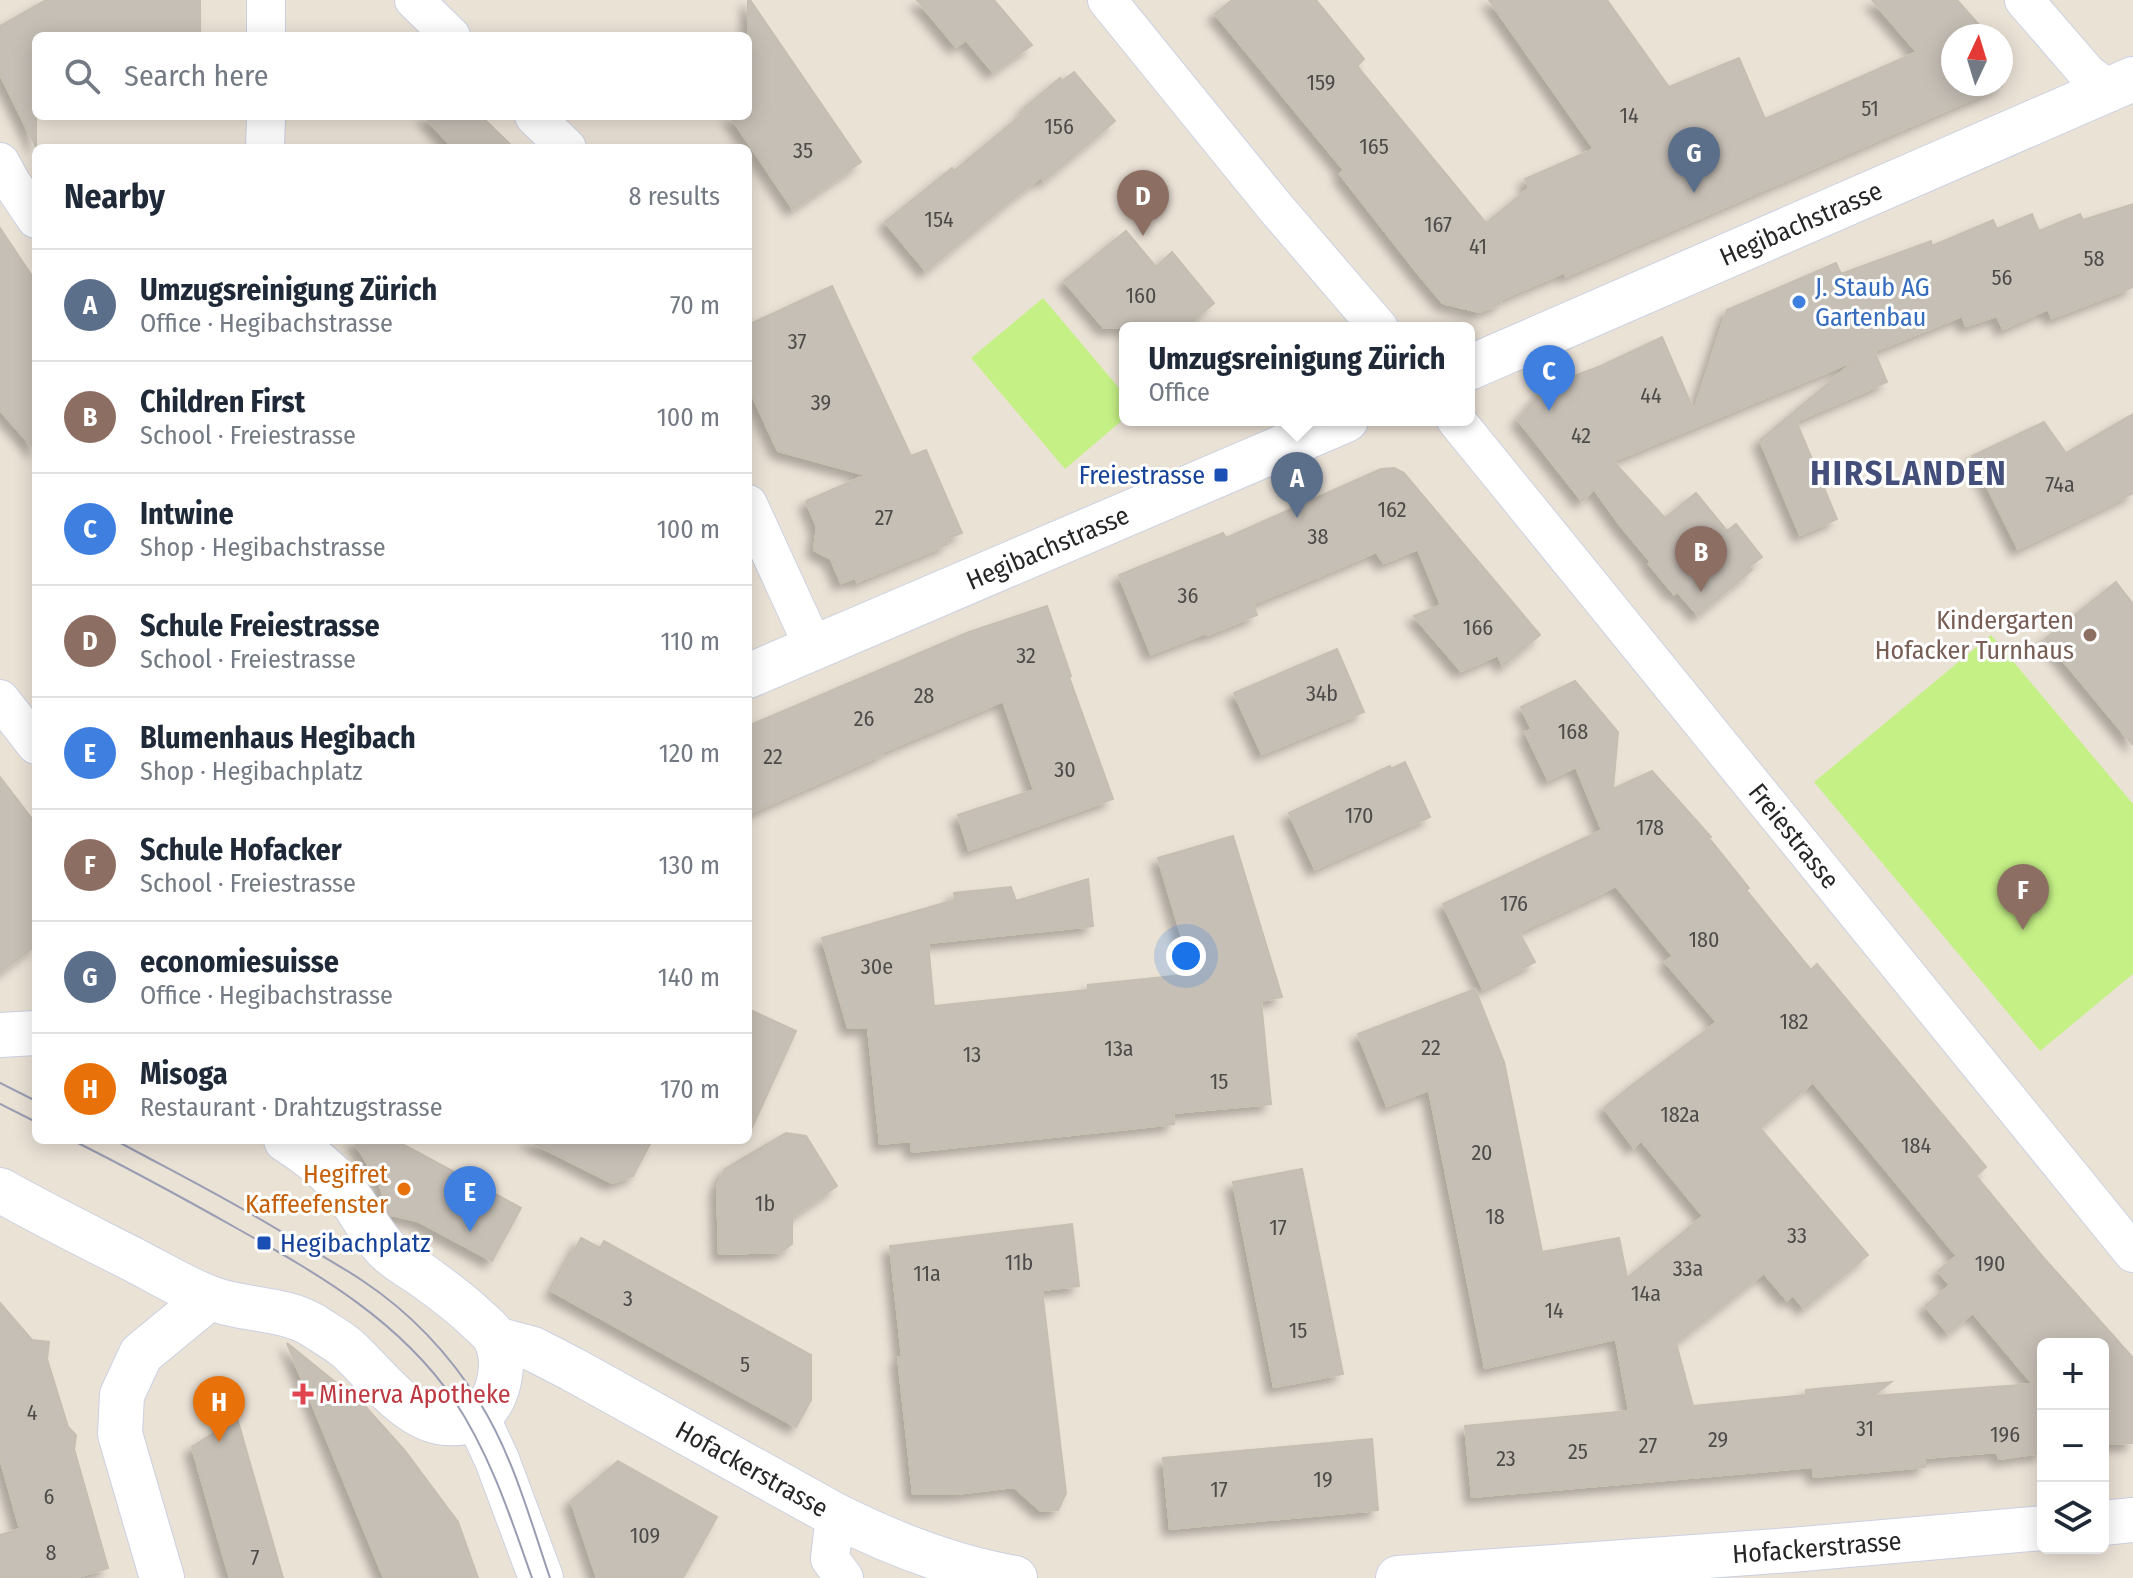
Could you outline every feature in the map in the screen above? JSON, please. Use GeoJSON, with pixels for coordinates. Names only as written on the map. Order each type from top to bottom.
{"type":"FeatureCollection","features":[{"type":"Feature","properties":{"kind":"main road","name":"Hegibachstrasse"},"geometry":{"type":"LineString","coordinates":[[1475,365],[2121,85]]}},
{"type":"Feature","properties":{"kind":"main road","name":"Hegibachstrasse"},"geometry":{"type":"LineString","coordinates":[[752,674],[1332,426]]}},
{"type":"Feature","properties":{"kind":"main road"},"geometry":{"type":"LineString","coordinates":[[0,1190],[209,1298],[289,1314],[311,1324],[347,1348],[406,1405],[423,1417],[441,1423],[459,1423],[477,1417],[496,1390],[501,1362],[496,1339],[438,1286],[388,1251],[328,1171],[292,1144]]}},
{"type":"Feature","properties":{"kind":"main road"},"geometry":{"type":"LineString","coordinates":[[162,1578],[120,1434],[122,1395],[141,1354],[209,1298]]}},
{"type":"Feature","properties":{"kind":"main road","name":"Hofackerstrasse"},"geometry":{"type":"LineString","coordinates":[[496,1339],[533,1349],[572,1369],[877,1537],[921,1554],[1015,1578]]}},
{"type":"Feature","properties":{"kind":"main road"},"geometry":{"type":"LineString","coordinates":[[477,1417],[503,1473],[541,1578]]}},
{"type":"Feature","properties":{"kind":"main road"},"geometry":{"type":"LineString","coordinates":[[2109,1522],[2133,1520]]}},
{"type":"Feature","properties":{"kind":"main road","name":"Hofackerstrasse"},"geometry":{"type":"LineString","coordinates":[[1417,1577],[1807,1549],[2037,1529]]}},
{"type":"Feature","properties":{"kind":"street"},"geometry":{"type":"LineString","coordinates":[[266,0],[266,32]]}},
{"type":"Feature","properties":{"kind":"street"},"geometry":{"type":"LineString","coordinates":[[414,0],[447,32]]}},
{"type":"Feature","properties":{"kind":"street"},"geometry":{"type":"LineString","coordinates":[[1107,0],[1275,207],[1374,322]]}},
{"type":"Feature","properties":{"kind":"street"},"geometry":{"type":"LineString","coordinates":[[2024,0],[2087,73],[2121,85]]}},
{"type":"Feature","properties":{"kind":"street"},"geometry":{"type":"LineString","coordinates":[[265,144],[266,120]]}},
{"type":"Feature","properties":{"kind":"street"},"geometry":{"type":"LineString","coordinates":[[538,120],[563,144]]}},
{"type":"Feature","properties":{"kind":"street"},"geometry":{"type":"LineString","coordinates":[[0,162],[32,213]]}},
{"type":"Feature","properties":{"kind":"street","name":"Freiestrasse"},"geometry":{"type":"LineString","coordinates":[[1461,426],[2133,1253]]}},
{"type":"Feature","properties":{"kind":"street"},"geometry":{"type":"LineString","coordinates":[[752,513],[814,648]]}},
{"type":"Feature","properties":{"kind":"street"},"geometry":{"type":"LineString","coordinates":[[0,699],[32,740]]}},
{"type":"Feature","properties":{"kind":"street"},"geometry":{"type":"LineString","coordinates":[[835,1515],[830,1559],[844,1578]]}},
{"type":"Feature","properties":{"kind":"green space"},"geometry":{"type":"Polygon","coordinates":[[[1043,298],[1119,388],[1119,423],[1065,469],[971,358],[1043,298]]]}},
{"type":"Feature","properties":{"kind":"green space"},"geometry":{"type":"Polygon","coordinates":[[[1991,635],[2133,804],[2133,974],[2040,1051],[1814,782],[1991,635]]]}},
{"type":"Feature","properties":{"kind":"building"},"geometry":{"type":"Polygon","coordinates":[[[46,0],[200,0],[200,32],[32,32],[32,120],[36,120],[36,144],[0,74],[0,26],[46,0]]]}},
{"type":"Feature","properties":{"kind":"building"},"geometry":{"type":"Polygon","coordinates":[[[750,0],[861,162],[793,209],[752,144],[733,120],[752,120],[752,32],[748,32],[750,0]]]}},
{"type":"Feature","properties":{"kind":"building"},"geometry":{"type":"Polygon","coordinates":[[[917,0],[994,0],[1032,45],[993,72],[966,40],[956,47],[917,0]]]}},
{"type":"Feature","properties":{"kind":"building"},"geometry":{"type":"Polygon","coordinates":[[[1232,0],[1316,0],[1364,59],[1357,66],[1486,223],[1529,188],[1525,179],[1594,149],[1489,0],[1607,0],[1669,87],[1739,58],[1765,119],[1917,52],[1872,0],[1957,0],[1978,24],[1941,24],[1941,96],[1979,96],[1566,276],[1565,272],[1501,299],[1500,304],[1479,312],[1443,303],[1340,174],[1344,170],[1215,14],[1232,0]]]}},
{"type":"Feature","properties":{"kind":"building"},"geometry":{"type":"Polygon","coordinates":[[[1074,72],[1115,121],[1044,181],[1041,177],[926,271],[885,222],[952,168],[954,171],[1060,78],[1062,81],[1074,72]]]}},
{"type":"Feature","properties":{"kind":"building"},"geometry":{"type":"Polygon","coordinates":[[[428,120],[485,120],[510,144],[449,144],[428,120]]]}},
{"type":"Feature","properties":{"kind":"building"},"geometry":{"type":"Polygon","coordinates":[[[2133,204],[2133,287],[2052,318],[2048,309],[2003,329],[1997,316],[1966,326],[1962,316],[1874,351],[1887,382],[1796,421],[1837,519],[1800,535],[1760,440],[1856,360],[1613,461],[1665,518],[1696,493],[1727,531],[1736,524],[1762,557],[1749,567],[1752,570],[1698,615],[1677,591],[1674,594],[1649,564],[1651,562],[1594,489],[1582,501],[1518,420],[1546,386],[1601,366],[1662,337],[1694,411],[1727,310],[1836,263],[1841,274],[1931,241],[1932,246],[1993,220],[1997,229],[2032,214],[2039,231],[2080,214],[2083,220],[2133,204]]]}},
{"type":"Feature","properties":{"kind":"building"},"geometry":{"type":"Polygon","coordinates":[[[0,228],[32,276],[32,446],[0,410],[0,228]]]}},
{"type":"Feature","properties":{"kind":"building"},"geometry":{"type":"Polygon","coordinates":[[[1126,231],[1156,267],[1172,252],[1214,303],[1191,322],[1119,322],[1119,328],[1104,328],[1064,281],[1126,231]]]}},
{"type":"Feature","properties":{"kind":"building"},"geometry":{"type":"Polygon","coordinates":[[[832,286],[911,456],[926,450],[962,533],[946,539],[948,544],[857,582],[855,578],[841,583],[831,559],[814,550],[817,527],[806,501],[866,475],[778,451],[752,395],[752,323],[832,286]]]}},
{"type":"Feature","properties":{"kind":"building"},"geometry":{"type":"Polygon","coordinates":[[[2133,414],[2133,493],[2018,549],[1972,456],[2044,422],[2066,453],[2133,414]]]}},
{"type":"Feature","properties":{"kind":"building"},"geometry":{"type":"Polygon","coordinates":[[[1394,468],[1404,473],[1540,635],[1503,666],[1498,655],[1461,671],[1414,616],[1441,605],[1418,549],[1384,563],[1376,552],[1253,604],[1257,615],[1151,654],[1119,575],[1223,533],[1226,538],[1381,469],[1394,468]]]}},
{"type":"Feature","properties":{"kind":"building"},"geometry":{"type":"Polygon","coordinates":[[[2116,582],[2133,604],[2133,745],[2045,639],[2116,582]]]}},
{"type":"Feature","properties":{"kind":"building"},"geometry":{"type":"Polygon","coordinates":[[[1047,606],[1113,799],[969,850],[958,815],[1034,790],[1003,701],[752,812],[752,724],[969,632],[1047,606]]]}},
{"type":"Feature","properties":{"kind":"building"},"geometry":{"type":"Polygon","coordinates":[[[1337,649],[1364,712],[1262,754],[1234,693],[1337,649]]]}},
{"type":"Feature","properties":{"kind":"building"},"geometry":{"type":"Polygon","coordinates":[[[1575,681],[1618,732],[1613,789],[1652,771],[1711,837],[1749,888],[1746,890],[1811,970],[1817,964],[1986,1167],[1976,1176],[2133,1358],[2133,1443],[2109,1444],[2109,1338],[2037,1338],[2037,1454],[1999,1459],[1997,1452],[1924,1458],[1925,1467],[1814,1477],[1813,1467],[1472,1497],[1465,1426],[1629,1411],[1616,1339],[1485,1368],[1429,1090],[1387,1106],[1358,1034],[1475,989],[1504,1062],[1542,1252],[1619,1238],[1627,1278],[1703,1216],[1641,1140],[1634,1148],[1604,1108],[1717,1022],[1665,962],[1673,956],[1616,886],[1519,932],[1535,962],[1483,989],[1443,904],[1602,830],[1576,767],[1548,780],[1525,732],[1532,730],[1521,707],[1575,681]],[[1813,1082],[1760,1128],[1868,1255],[1804,1308],[1793,1295],[1787,1300],[1764,1273],[1676,1343],[1693,1406],[1806,1395],[1806,1390],[1891,1382],[1873,1396],[2033,1384],[1973,1313],[1948,1333],[1925,1306],[1950,1285],[1938,1271],[1957,1256],[1813,1082]]]}},
{"type":"Feature","properties":{"kind":"building"},"geometry":{"type":"Polygon","coordinates":[[[1405,762],[1430,817],[1315,869],[1289,813],[1405,762]]]}},
{"type":"Feature","properties":{"kind":"building"},"geometry":{"type":"Polygon","coordinates":[[[0,777],[32,819],[32,948],[0,973],[0,777]]]}},
{"type":"Feature","properties":{"kind":"building"},"geometry":{"type":"Polygon","coordinates":[[[1233,836],[1282,997],[1261,1001],[1271,1104],[1173,1113],[1174,1124],[912,1152],[911,1141],[880,1144],[868,1028],[848,1028],[822,938],[955,900],[954,893],[1011,887],[1016,901],[1088,879],[1093,926],[928,943],[934,1006],[1088,990],[1088,985],[1193,974],[1158,858],[1233,836]]]}},
{"type":"Feature","properties":{"kind":"building"},"geometry":{"type":"Polygon","coordinates":[[[752,1011],[796,1031],[752,1127],[752,1011]]]}},
{"type":"Feature","properties":{"kind":"building"},"geometry":{"type":"Polygon","coordinates":[[[786,1133],[806,1136],[837,1186],[792,1217],[792,1244],[781,1252],[719,1254],[717,1187],[725,1169],[786,1133]]]}},
{"type":"Feature","properties":{"kind":"building"},"geometry":{"type":"Polygon","coordinates":[[[355,1144],[402,1144],[521,1208],[492,1261],[418,1221],[391,1215],[379,1182],[355,1144]]]}},
{"type":"Feature","properties":{"kind":"building"},"geometry":{"type":"Polygon","coordinates":[[[535,1144],[650,1144],[633,1176],[612,1183],[535,1144]]]}},
{"type":"Feature","properties":{"kind":"building"},"geometry":{"type":"Polygon","coordinates":[[[1302,1169],[1343,1374],[1274,1387],[1233,1182],[1302,1169]]]}},
{"type":"Feature","properties":{"kind":"building"},"geometry":{"type":"Polygon","coordinates":[[[1072,1224],[1079,1286],[1042,1290],[1066,1493],[1058,1510],[1041,1511],[1014,1487],[956,1494],[913,1494],[890,1246],[1072,1224]]]}},
{"type":"Feature","properties":{"kind":"building"},"geometry":{"type":"Polygon","coordinates":[[[581,1238],[600,1248],[604,1241],[811,1355],[811,1400],[796,1427],[552,1291],[581,1238]]]}},
{"type":"Feature","properties":{"kind":"building"},"geometry":{"type":"Polygon","coordinates":[[[0,1303],[32,1340],[49,1342],[47,1359],[68,1427],[76,1435],[74,1449],[108,1568],[74,1578],[0,1578],[0,1535],[20,1529],[0,1458],[0,1303]]]}},
{"type":"Feature","properties":{"kind":"building"},"geometry":{"type":"Polygon","coordinates":[[[287,1343],[365,1406],[405,1451],[458,1522],[478,1578],[384,1578],[287,1343]]]}},
{"type":"Feature","properties":{"kind":"building"},"geometry":{"type":"Polygon","coordinates":[[[237,1418],[283,1578],[230,1578],[223,1555],[192,1447],[237,1418]]]}},
{"type":"Feature","properties":{"kind":"building"},"geometry":{"type":"Polygon","coordinates":[[[1372,1439],[1378,1510],[1170,1529],[1163,1458],[1372,1439]]]}},
{"type":"Feature","properties":{"kind":"building"},"geometry":{"type":"Polygon","coordinates":[[[618,1461],[717,1517],[683,1578],[597,1578],[571,1501],[618,1461]]]}},
{"type":"Feature","properties":{"kind":"tram line"},"geometry":{"type":"LineString","coordinates":[[0,1083],[32,1099]]}},
{"type":"Feature","properties":{"kind":"tram line"},"geometry":{"type":"LineString","coordinates":[[0,1104],[32,1120]]}},
{"type":"Feature","properties":{"kind":"tram line"},"geometry":{"type":"LineString","coordinates":[[80,1144],[299,1264],[356,1302],[409,1346],[433,1372],[467,1421],[499,1487],[532,1578]]}},
{"type":"Feature","properties":{"kind":"tram line"},"geometry":{"type":"LineString","coordinates":[[122,1144],[243,1209],[344,1269],[381,1293],[428,1336],[468,1385],[492,1423],[520,1488],[550,1578]]}},
{"type":"Feature","properties":{"kind":"place","name":"economiesuisse"},"geometry":{"type":"Point","coordinates":[1694,193]}},
{"type":"Feature","properties":{"kind":"place","name":"Schule Freiestrasse"},"geometry":{"type":"Point","coordinates":[1143,236]}},
{"type":"Feature","properties":{"kind":"place","name":"J. Staub AG Gartenbau"},"geometry":{"type":"Point","coordinates":[1799,302]}},
{"type":"Feature","properties":{"kind":"place","name":"Intwine"},"geometry":{"type":"Point","coordinates":[1549,411]}},
{"type":"Feature","properties":{"kind":"place","name":"Freiestrasse"},"geometry":{"type":"Point","coordinates":[1221,475]}},
{"type":"Feature","properties":{"kind":"place","name":"Umzugsreinigung Zürich"},"geometry":{"type":"Point","coordinates":[1297,518]}},
{"type":"Feature","properties":{"kind":"place","name":"Children First"},"geometry":{"type":"Point","coordinates":[1701,592]}},
{"type":"Feature","properties":{"kind":"place","name":"Kindergarten Hofacker Turnhaus"},"geometry":{"type":"Point","coordinates":[2090,635]}},
{"type":"Feature","properties":{"kind":"place","name":"Schule Hofacker"},"geometry":{"type":"Point","coordinates":[2023,930]}},
{"type":"Feature","properties":{"kind":"place","name":"Hegifret Kaffeefenster"},"geometry":{"type":"Point","coordinates":[404,1189]}},
{"type":"Feature","properties":{"kind":"place","name":"Blumenhaus Hegibach"},"geometry":{"type":"Point","coordinates":[470,1232]}},
{"type":"Feature","properties":{"kind":"place","name":"Hegibachplatz"},"geometry":{"type":"Point","coordinates":[264,1243]}},
{"type":"Feature","properties":{"kind":"place","name":"Minerva Apotheke"},"geometry":{"type":"Point","coordinates":[303,1394]}},
{"type":"Feature","properties":{"kind":"place","name":"Misoga"},"geometry":{"type":"Point","coordinates":[219,1442]}},
{"type":"Feature","properties":{"kind":"district","name":"HIRSLANDEN"},"geometry":{"type":"Point","coordinates":[1909,473]}}]}
